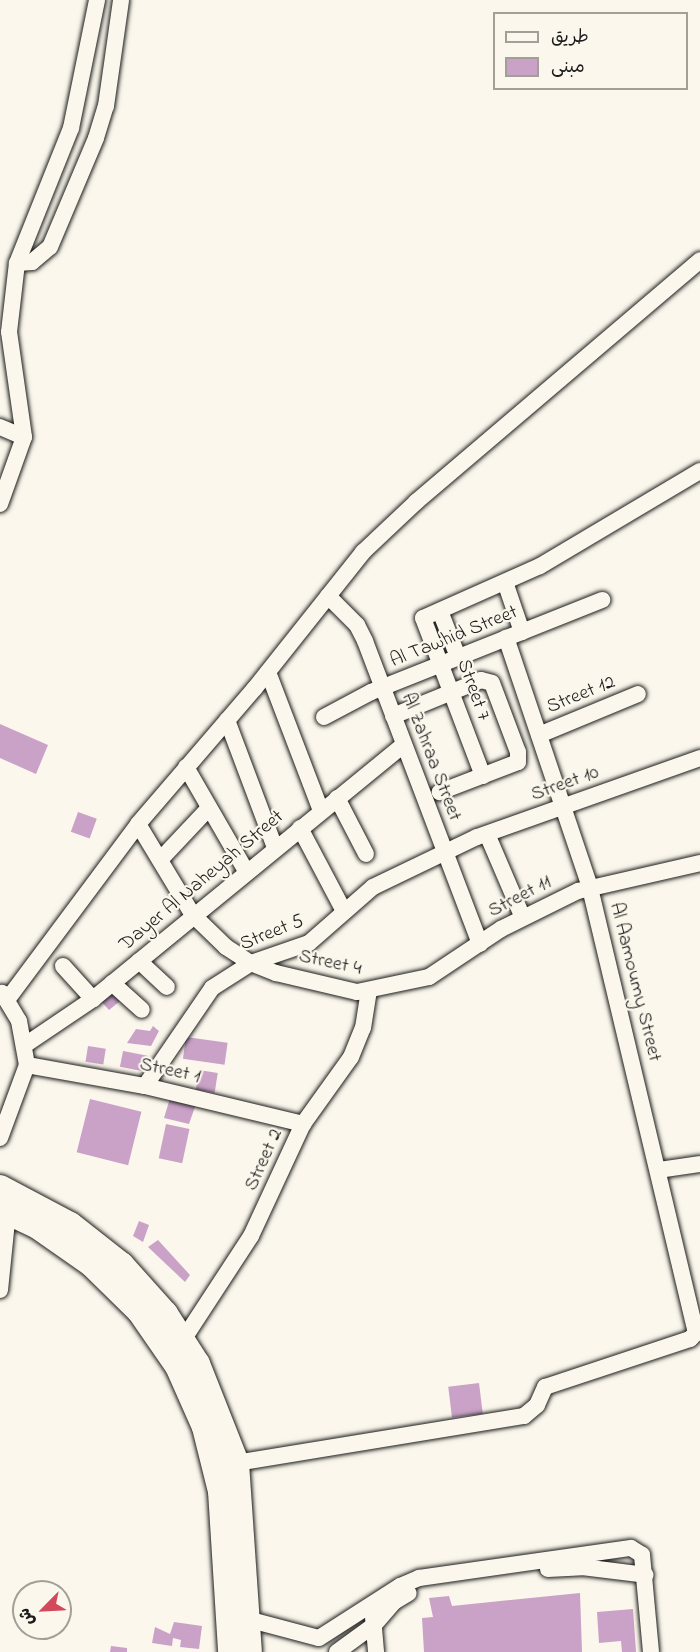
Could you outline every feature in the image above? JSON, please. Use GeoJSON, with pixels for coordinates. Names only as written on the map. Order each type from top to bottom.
{"type":"FeatureCollection","features":[{"type":"Feature","properties":{"kind":"highway"},"geometry":{"type":"LineString","coordinates":[[3,1202],[42,1208],[96,1244],[144,1288],[183,1340],[209,1388],[236,1463],[249,1652]]}},
{"type":"Feature","properties":{"kind":"highway"},"geometry":{"type":"LineString","coordinates":[[3,1202],[66,1243],[117,1286],[160,1337],[193,1395],[221,1491],[231,1652]]}},
{"type":"Feature","properties":{"kind":"street"},"geometry":{"type":"LineString","coordinates":[[2,495],[24,437],[22,404],[5,351],[17,263],[71,128],[97,0]]}},
{"type":"Feature","properties":{"kind":"street"},"geometry":{"type":"LineString","coordinates":[[17,263],[32,262],[50,247],[96,138],[106,106],[121,0]]}},
{"type":"Feature","properties":{"kind":"street"},"geometry":{"type":"LineString","coordinates":[[0,1138],[27,1065],[19,1022],[4,995],[138,824],[268,672],[363,552],[404,513],[700,260]]}},
{"type":"Feature","properties":{"kind":"street"},"geometry":{"type":"LineString","coordinates":[[0,427],[24,437]]}},
{"type":"Feature","properties":{"kind":"street"},"geometry":{"type":"LineString","coordinates":[[458,657],[440,611],[540,566],[700,471]]}},
{"type":"Feature","properties":{"kind":"street","name":"Al Aamoumy Street"},"geometry":{"type":"LineString","coordinates":[[236,1463],[524,1416],[537,1405],[545,1387],[690,1339],[696,1334],[694,1305],[590,887],[539,735],[514,635],[505,582]]}},
{"type":"Feature","properties":{"kind":"street","name":"Al Zahraa Street"},"geometry":{"type":"LineString","coordinates":[[328,596],[357,626],[480,944]]}},
{"type":"Feature","properties":{"kind":"street","name":"Al Tawhid Street"},"geometry":{"type":"LineString","coordinates":[[324,717],[382,688],[602,600]]}},
{"type":"Feature","properties":{"kind":"street","name":"Street 7"},"geometry":{"type":"LineString","coordinates":[[440,611],[423,618],[483,776]]}},
{"type":"Feature","properties":{"kind":"street"},"geometry":{"type":"LineString","coordinates":[[268,672],[321,811]]}},
{"type":"Feature","properties":{"kind":"street"},"geometry":{"type":"LineString","coordinates":[[393,716],[452,691],[488,680],[518,753],[518,762],[440,792]]}},
{"type":"Feature","properties":{"kind":"street","name":"Street 12"},"geometry":{"type":"LineString","coordinates":[[539,735],[638,694]]}},
{"type":"Feature","properties":{"kind":"street"},"geometry":{"type":"LineString","coordinates":[[227,720],[275,848]]}},
{"type":"Feature","properties":{"kind":"street","name":"Dayer Al Naheyah Street"},"geometry":{"type":"LineString","coordinates":[[25,1045],[93,999],[246,871],[403,745]]}},
{"type":"Feature","properties":{"kind":"street","name":"Street 10"},"geometry":{"type":"LineString","coordinates":[[445,851],[563,806],[700,758]]}},
{"type":"Feature","properties":{"kind":"street"},"geometry":{"type":"LineString","coordinates":[[186,767],[246,871]]}},
{"type":"Feature","properties":{"kind":"street"},"geometry":{"type":"LineString","coordinates":[[337,798],[366,854]]}},
{"type":"Feature","properties":{"kind":"street"},"geometry":{"type":"LineString","coordinates":[[160,860],[209,808]]}},
{"type":"Feature","properties":{"kind":"street","name":"Street 4"},"geometry":{"type":"LineString","coordinates":[[138,824],[193,915],[226,947],[250,963],[332,988],[369,992]]}},
{"type":"Feature","properties":{"kind":"street"},"geometry":{"type":"LineString","coordinates":[[300,828],[344,911]]}},
{"type":"Feature","properties":{"kind":"street"},"geometry":{"type":"LineString","coordinates":[[487,834],[523,918]]}},
{"type":"Feature","properties":{"kind":"street","name":"Street 5"},"geometry":{"type":"LineString","coordinates":[[145,1086],[212,988],[250,963],[309,943],[373,887],[445,851]]}},
{"type":"Feature","properties":{"kind":"street","name":"Street 11"},"geometry":{"type":"LineString","coordinates":[[369,992],[429,977],[523,918],[590,887],[700,863]]}},
{"type":"Feature","properties":{"kind":"street"},"geometry":{"type":"LineString","coordinates":[[139,961],[167,987]]}},
{"type":"Feature","properties":{"kind":"street"},"geometry":{"type":"LineString","coordinates":[[63,966],[93,999]]}},
{"type":"Feature","properties":{"kind":"street"},"geometry":{"type":"LineString","coordinates":[[112,982],[142,1010]]}},
{"type":"Feature","properties":{"kind":"street","name":"Street 2"},"geometry":{"type":"LineString","coordinates":[[183,1340],[251,1236],[303,1124],[351,1057],[363,1028],[369,992]]}},
{"type":"Feature","properties":{"kind":"street","name":"Street 1"},"geometry":{"type":"LineString","coordinates":[[27,1065],[145,1086],[303,1124]]}},
{"type":"Feature","properties":{"kind":"street"},"geometry":{"type":"LineString","coordinates":[[659,1170],[700,1164]]}},
{"type":"Feature","properties":{"kind":"street"},"geometry":{"type":"LineString","coordinates":[[0,1290],[3,1202]]}},
{"type":"Feature","properties":{"kind":"street"},"geometry":{"type":"LineString","coordinates":[[248,1618],[310,1637],[327,1634],[371,1605],[419,1578],[631,1548],[642,1555],[651,1652]]}},
{"type":"Feature","properties":{"kind":"street"},"geometry":{"type":"LineString","coordinates":[[327,1634],[339,1650],[374,1625],[394,1602],[439,1581],[582,1567],[645,1575]]}},
{"type":"Feature","properties":{"kind":"street"},"geometry":{"type":"LineString","coordinates":[[371,1605],[376,1652]]}},
{"type":"Feature","properties":{"kind":"building"},"geometry":{"type":"Polygon","coordinates":[[[0,724],[48,745],[36,774],[0,758],[0,724]]]}},
{"type":"Feature","properties":{"kind":"building"},"geometry":{"type":"Polygon","coordinates":[[[78,812],[97,819],[90,839],[71,832],[78,812]]]}},
{"type":"Feature","properties":{"kind":"building"},"geometry":{"type":"Polygon","coordinates":[[[112,984],[125,997],[109,1010],[98,998],[112,984]]]}},
{"type":"Feature","properties":{"kind":"building"},"geometry":{"type":"Polygon","coordinates":[[[153,1026],[159,1031],[151,1046],[127,1043],[136,1029],[150,1031],[153,1026]]]}},
{"type":"Feature","properties":{"kind":"building"},"geometry":{"type":"Polygon","coordinates":[[[186,1037],[228,1043],[225,1065],[183,1059],[186,1037]]]}},
{"type":"Feature","properties":{"kind":"building"},"geometry":{"type":"Polygon","coordinates":[[[88,1046],[106,1049],[103,1065],[85,1062],[88,1046]]]}},
{"type":"Feature","properties":{"kind":"building"},"geometry":{"type":"Polygon","coordinates":[[[123,1051],[148,1056],[144,1071],[120,1067],[123,1051]]]}},
{"type":"Feature","properties":{"kind":"building"},"geometry":{"type":"Polygon","coordinates":[[[199,1070],[218,1073],[215,1093],[196,1090],[199,1070]]]}},
{"type":"Feature","properties":{"kind":"building"},"geometry":{"type":"Polygon","coordinates":[[[171,1095],[197,1101],[189,1124],[164,1118],[171,1095]]]}},
{"type":"Feature","properties":{"kind":"building"},"geometry":{"type":"Polygon","coordinates":[[[90,1099],[141,1112],[128,1165],[77,1152],[90,1099]]]}},
{"type":"Feature","properties":{"kind":"building"},"geometry":{"type":"Polygon","coordinates":[[[166,1124],[189,1129],[182,1163],[159,1158],[166,1124]]]}},
{"type":"Feature","properties":{"kind":"building"},"geometry":{"type":"Polygon","coordinates":[[[139,1221],[149,1225],[143,1242],[133,1236],[139,1221]]]}},
{"type":"Feature","properties":{"kind":"building"},"geometry":{"type":"Polygon","coordinates":[[[158,1240],[190,1275],[185,1282],[148,1247],[158,1240]]]}},
{"type":"Feature","properties":{"kind":"building"},"geometry":{"type":"Polygon","coordinates":[[[479,1383],[483,1414],[452,1418],[448,1387],[479,1383]]]}},
{"type":"Feature","properties":{"kind":"building"},"geometry":{"type":"Polygon","coordinates":[[[580,1593],[582,1652],[424,1652],[422,1618],[433,1617],[429,1598],[449,1596],[452,1606],[580,1593]]]}},
{"type":"Feature","properties":{"kind":"building"},"geometry":{"type":"Polygon","coordinates":[[[633,1609],[636,1652],[622,1652],[621,1641],[599,1643],[597,1612],[633,1609]]]}},
{"type":"Feature","properties":{"kind":"building"},"geometry":{"type":"Polygon","coordinates":[[[174,1622],[202,1626],[199,1649],[180,1647],[181,1640],[173,1638],[172,1646],[152,1643],[155,1627],[170,1634],[174,1622]]]}},
{"type":"Feature","properties":{"kind":"building"},"geometry":{"type":"Polygon","coordinates":[[[111,1646],[127,1648],[127,1652],[110,1652],[111,1646]]]}}]}
